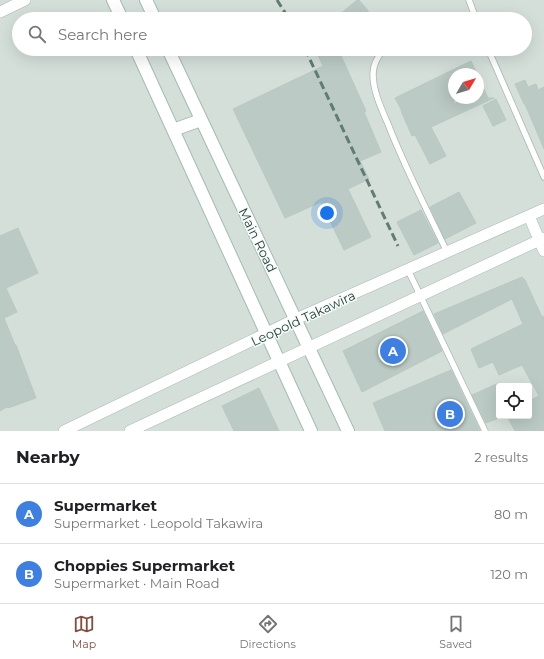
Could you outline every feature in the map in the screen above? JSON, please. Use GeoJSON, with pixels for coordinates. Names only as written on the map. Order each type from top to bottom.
{"type":"FeatureCollection","features":[{"type":"Feature","properties":{"kind":"main road"},"geometry":{"type":"LineString","coordinates":[[113,0],[119,12]]}},
{"type":"Feature","properties":{"kind":"main road"},"geometry":{"type":"LineString","coordinates":[[146,0],[152,12]]}},
{"type":"Feature","properties":{"kind":"main road"},"geometry":{"type":"LineString","coordinates":[[139,56],[311,431]]}},
{"type":"Feature","properties":{"kind":"main road","name":"Main Road"},"geometry":{"type":"LineString","coordinates":[[171,56],[348,431]]}},
{"type":"Feature","properties":{"kind":"main road"},"geometry":{"type":"LineString","coordinates":[[173,130],[201,120]]}},
{"type":"Feature","properties":{"kind":"street"},"geometry":{"type":"LineString","coordinates":[[0,12],[25,0]]}},
{"type":"Feature","properties":{"kind":"street","name":"Leopold Takawira"},"geometry":{"type":"LineString","coordinates":[[64,431],[296,320],[544,209]]}},
{"type":"Feature","properties":{"kind":"street"},"geometry":{"type":"LineString","coordinates":[[529,216],[541,239],[544,251]]}},
{"type":"Feature","properties":{"kind":"street"},"geometry":{"type":"LineString","coordinates":[[130,431],[541,239]]}},
{"type":"Feature","properties":{"kind":"lane"},"geometry":{"type":"LineString","coordinates":[[469,0],[473,12]]}},
{"type":"Feature","properties":{"kind":"lane"},"geometry":{"type":"LineString","coordinates":[[379,56],[376,61],[373,72],[374,85],[379,102],[398,150],[447,252]]}},
{"type":"Feature","properties":{"kind":"lane"},"geometry":{"type":"LineString","coordinates":[[491,56],[544,177]]}},
{"type":"Feature","properties":{"kind":"lane"},"geometry":{"type":"LineString","coordinates":[[408,270],[485,431]]}},
{"type":"Feature","properties":{"kind":"shaded area"},"geometry":{"type":"Polygon","coordinates":[[[0,0],[544,0],[544,431],[0,431],[0,0]]]}},
{"type":"Feature","properties":{"kind":"building"},"geometry":{"type":"Polygon","coordinates":[[[359,0],[369,12],[342,12],[359,0]]]}},
{"type":"Feature","properties":{"kind":"building"},"geometry":{"type":"Polygon","coordinates":[[[318,56],[341,56],[366,111],[364,112],[381,152],[360,161],[369,179],[348,189],[371,237],[344,250],[321,202],[285,218],[233,109],[323,66],[318,56]]]}},
{"type":"Feature","properties":{"kind":"building"},"geometry":{"type":"Polygon","coordinates":[[[471,61],[474,68],[457,68],[471,61]]]}},
{"type":"Feature","properties":{"kind":"building"},"geometry":{"type":"Polygon","coordinates":[[[448,72],[448,104],[481,104],[431,127],[446,156],[430,164],[415,135],[412,136],[395,98],[448,72]]]}},
{"type":"Feature","properties":{"kind":"building"},"geometry":{"type":"Polygon","coordinates":[[[525,80],[528,87],[536,84],[538,90],[544,87],[544,149],[515,84],[525,80]]]}},
{"type":"Feature","properties":{"kind":"building"},"geometry":{"type":"Polygon","coordinates":[[[484,89],[488,98],[494,98],[484,103],[484,89]]]}},
{"type":"Feature","properties":{"kind":"building"},"geometry":{"type":"Polygon","coordinates":[[[496,99],[506,120],[493,126],[483,106],[496,99]]]}},
{"type":"Feature","properties":{"kind":"building"},"geometry":{"type":"Polygon","coordinates":[[[459,192],[476,223],[445,239],[430,207],[459,192]]]}},
{"type":"Feature","properties":{"kind":"building"},"geometry":{"type":"Polygon","coordinates":[[[421,210],[438,243],[414,255],[397,222],[421,210]]]}},
{"type":"Feature","properties":{"kind":"building"},"geometry":{"type":"Polygon","coordinates":[[[18,228],[38,273],[6,288],[17,312],[4,318],[36,398],[8,408],[7,407],[0,411],[0,236],[18,228]]]}},
{"type":"Feature","properties":{"kind":"building"},"geometry":{"type":"Polygon","coordinates":[[[522,277],[525,280],[542,317],[544,316],[544,431],[515,431],[509,419],[532,419],[532,400],[539,396],[522,365],[499,375],[493,362],[479,368],[471,349],[523,324],[512,299],[443,334],[434,314],[522,277]]]}},
{"type":"Feature","properties":{"kind":"building"},"geometry":{"type":"Polygon","coordinates":[[[423,311],[442,351],[362,392],[343,351],[423,311]]]}},
{"type":"Feature","properties":{"kind":"building"},"geometry":{"type":"Polygon","coordinates":[[[451,370],[480,431],[385,431],[373,403],[451,370]]]}},
{"type":"Feature","properties":{"kind":"building"},"geometry":{"type":"Polygon","coordinates":[[[496,384],[496,419],[486,423],[472,395],[496,384]]]}},
{"type":"Feature","properties":{"kind":"building"},"geometry":{"type":"Polygon","coordinates":[[[259,388],[279,431],[234,431],[222,406],[259,388]]]}},
{"type":"Feature","properties":{"kind":"railway"},"geometry":{"type":"LineString","coordinates":[[277,0],[285,12]]}},
{"type":"Feature","properties":{"kind":"railway"},"geometry":{"type":"LineString","coordinates":[[308,56],[398,246]]}},
{"type":"Feature","properties":{"kind":"place","name":"Supermarket"},"geometry":{"type":"Point","coordinates":[393,351]}},
{"type":"Feature","properties":{"kind":"place","name":"Choppies Supermarket"},"geometry":{"type":"Point","coordinates":[450,414]}}]}
